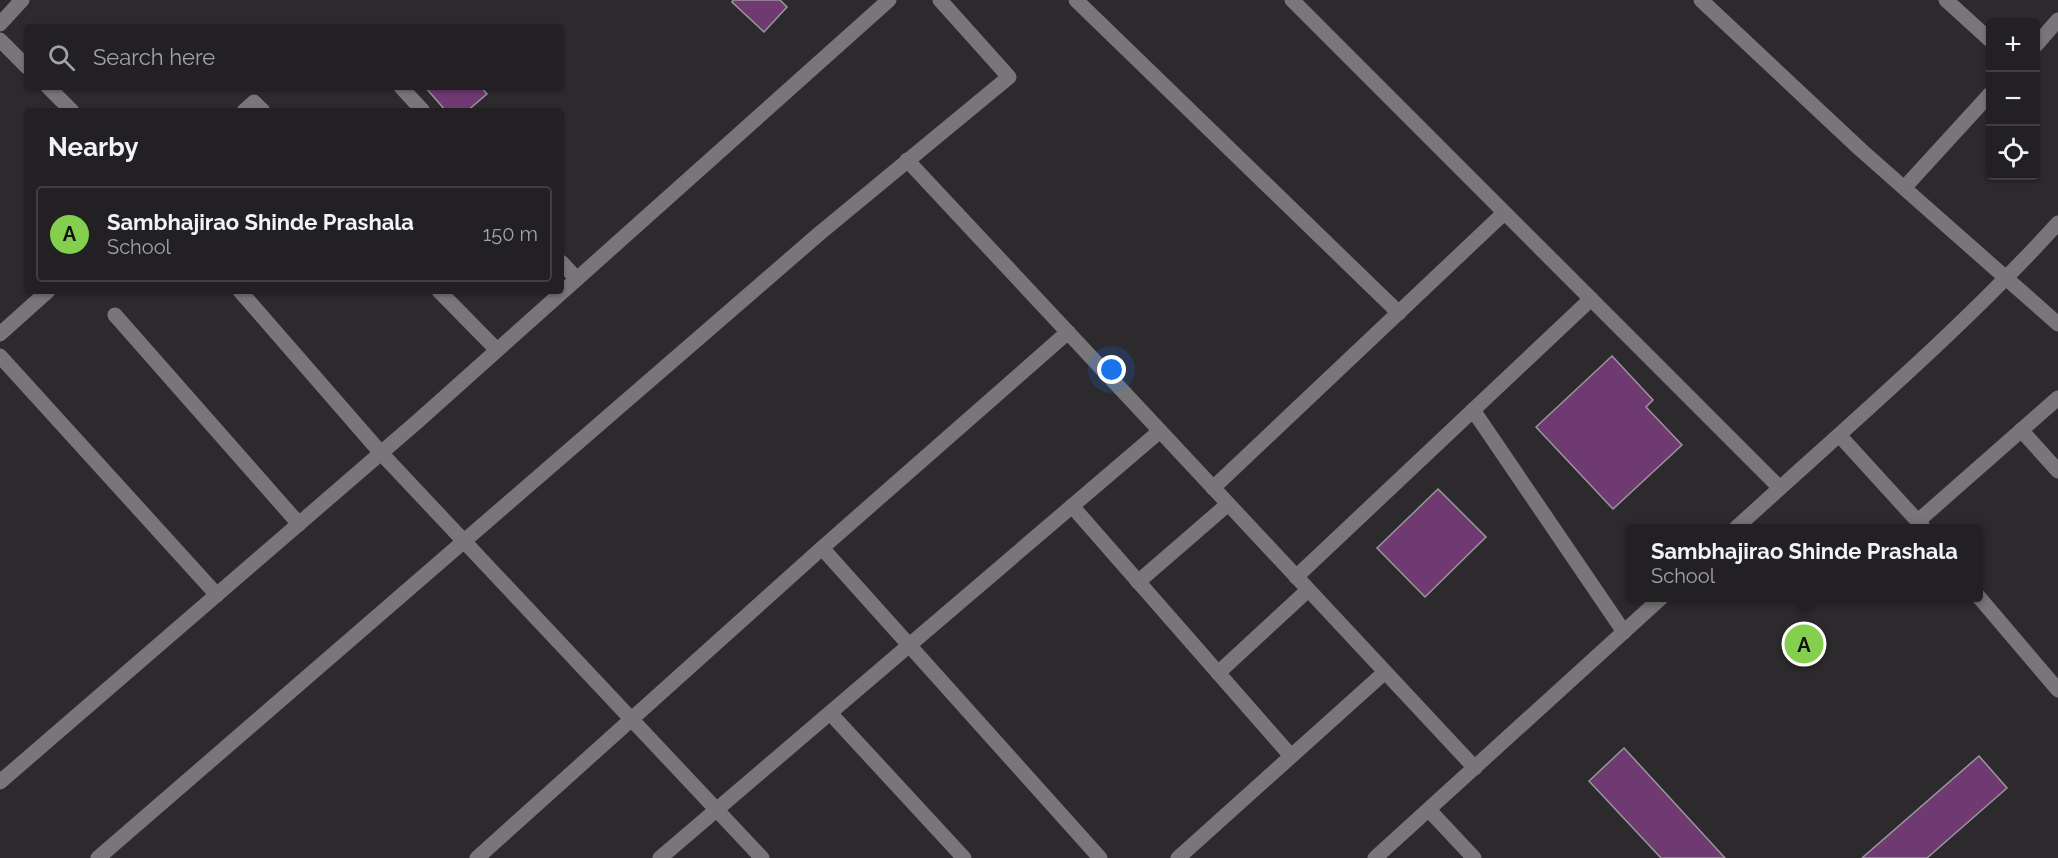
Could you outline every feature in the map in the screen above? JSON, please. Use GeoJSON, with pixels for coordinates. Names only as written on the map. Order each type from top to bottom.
{"type":"FeatureCollection","features":[{"type":"Feature","properties":{"kind":"street"},"geometry":{"type":"LineString","coordinates":[[0,24],[22,0]]}},
{"type":"Feature","properties":{"kind":"street"},"geometry":{"type":"LineString","coordinates":[[564,291],[889,0]]}},
{"type":"Feature","properties":{"kind":"street"},"geometry":{"type":"LineString","coordinates":[[98,858],[907,160],[1009,77],[940,0]]}},
{"type":"Feature","properties":{"kind":"street"},"geometry":{"type":"LineString","coordinates":[[1076,0],[1399,313]]}},
{"type":"Feature","properties":{"kind":"street"},"geometry":{"type":"LineString","coordinates":[[1292,0],[1780,488]]}},
{"type":"Feature","properties":{"kind":"street"},"geometry":{"type":"LineString","coordinates":[[1701,0],[1861,150],[2058,324]]}},
{"type":"Feature","properties":{"kind":"street"},"geometry":{"type":"LineString","coordinates":[[1946,0],[1986,36]]}},
{"type":"Feature","properties":{"kind":"street"},"geometry":{"type":"LineString","coordinates":[[2040,40],[2058,20]]}},
{"type":"Feature","properties":{"kind":"street"},"geometry":{"type":"LineString","coordinates":[[0,40],[24,64]]}},
{"type":"Feature","properties":{"kind":"street"},"geometry":{"type":"LineString","coordinates":[[51,90],[69,108]]}},
{"type":"Feature","properties":{"kind":"street"},"geometry":{"type":"LineString","coordinates":[[403,90],[420,108]]}},
{"type":"Feature","properties":{"kind":"street"},"geometry":{"type":"LineString","coordinates":[[1905,187],[1986,98]]}},
{"type":"Feature","properties":{"kind":"street"},"geometry":{"type":"LineString","coordinates":[[247,108],[254,102],[260,108]]}},
{"type":"Feature","properties":{"kind":"street"},"geometry":{"type":"LineString","coordinates":[[907,160],[1475,768]]}},
{"type":"Feature","properties":{"kind":"street"},"geometry":{"type":"LineString","coordinates":[[1213,488],[1504,213]]}},
{"type":"Feature","properties":{"kind":"street"},"geometry":{"type":"LineString","coordinates":[[1740,524],[1840,436],[2008,278],[2058,223]]}},
{"type":"Feature","properties":{"kind":"street"},"geometry":{"type":"LineString","coordinates":[[564,265],[577,279]]}},
{"type":"Feature","properties":{"kind":"street"},"geometry":{"type":"LineString","coordinates":[[0,334],[45,294]]}},
{"type":"Feature","properties":{"kind":"street"},"geometry":{"type":"LineString","coordinates":[[243,294],[381,453],[762,858]]}},
{"type":"Feature","properties":{"kind":"street"},"geometry":{"type":"LineString","coordinates":[[442,294],[497,350]]}},
{"type":"Feature","properties":{"kind":"street"},"geometry":{"type":"LineString","coordinates":[[2,777],[299,524],[560,294]]}},
{"type":"Feature","properties":{"kind":"street"},"geometry":{"type":"LineString","coordinates":[[1296,577],[1591,299]]}},
{"type":"Feature","properties":{"kind":"street"},"geometry":{"type":"LineString","coordinates":[[115,315],[299,524]]}},
{"type":"Feature","properties":{"kind":"street"},"geometry":{"type":"LineString","coordinates":[[477,858],[822,548],[1068,332]]}},
{"type":"Feature","properties":{"kind":"street"},"geometry":{"type":"LineString","coordinates":[[0,356],[217,594]]}},
{"type":"Feature","properties":{"kind":"street"},"geometry":{"type":"LineString","coordinates":[[1922,524],[2058,398]]}},
{"type":"Feature","properties":{"kind":"street"},"geometry":{"type":"LineString","coordinates":[[1473,410],[1624,632]]}},
{"type":"Feature","properties":{"kind":"street"},"geometry":{"type":"LineString","coordinates":[[2021,430],[2058,471]]}},
{"type":"Feature","properties":{"kind":"street"},"geometry":{"type":"LineString","coordinates":[[660,858],[1160,431]]}},
{"type":"Feature","properties":{"kind":"street"},"geometry":{"type":"LineString","coordinates":[[1840,436],[1920,524]]}},
{"type":"Feature","properties":{"kind":"street"},"geometry":{"type":"LineString","coordinates":[[1138,582],[1228,504]]}},
{"type":"Feature","properties":{"kind":"street"},"geometry":{"type":"LineString","coordinates":[[1072,506],[1291,756]]}},
{"type":"Feature","properties":{"kind":"street"},"geometry":{"type":"LineString","coordinates":[[822,548],[1100,858]]}},
{"type":"Feature","properties":{"kind":"street"},"geometry":{"type":"LineString","coordinates":[[1218,673],[1308,590]]}},
{"type":"Feature","properties":{"kind":"street"},"geometry":{"type":"LineString","coordinates":[[1375,858],[1656,602]]}},
{"type":"Feature","properties":{"kind":"street"},"geometry":{"type":"LineString","coordinates":[[1983,602],[2058,690]]}},
{"type":"Feature","properties":{"kind":"street"},"geometry":{"type":"LineString","coordinates":[[1178,858],[1385,672]]}},
{"type":"Feature","properties":{"kind":"street"},"geometry":{"type":"LineString","coordinates":[[830,713],[964,858]]}},
{"type":"Feature","properties":{"kind":"street"},"geometry":{"type":"LineString","coordinates":[[1429,810],[1474,858]]}},
{"type":"Feature","properties":{"kind":"building"},"geometry":{"type":"Polygon","coordinates":[[[733,0],[780,0],[787,7],[764,32],[732,2],[733,0]]]}},
{"type":"Feature","properties":{"kind":"building"},"geometry":{"type":"Polygon","coordinates":[[[428,90],[484,90],[487,94],[471,108],[443,108],[428,90]]]}},
{"type":"Feature","properties":{"kind":"building"},"geometry":{"type":"Polygon","coordinates":[[[1612,356],[1653,400],[1646,407],[1682,445],[1613,509],[1536,427],[1612,356]]]}},
{"type":"Feature","properties":{"kind":"building"},"geometry":{"type":"Polygon","coordinates":[[[1438,489],[1486,537],[1425,597],[1377,548],[1438,489]]]}},
{"type":"Feature","properties":{"kind":"building"},"geometry":{"type":"Polygon","coordinates":[[[1624,748],[1725,858],[1661,858],[1589,781],[1624,748]]]}},
{"type":"Feature","properties":{"kind":"building"},"geometry":{"type":"Polygon","coordinates":[[[1979,756],[2007,788],[1927,858],[1862,858],[1979,756]]]}},
{"type":"Feature","properties":{"kind":"place","name":"Sambhajirao Shinde Prashala"},"geometry":{"type":"Point","coordinates":[1804,644]}}]}
